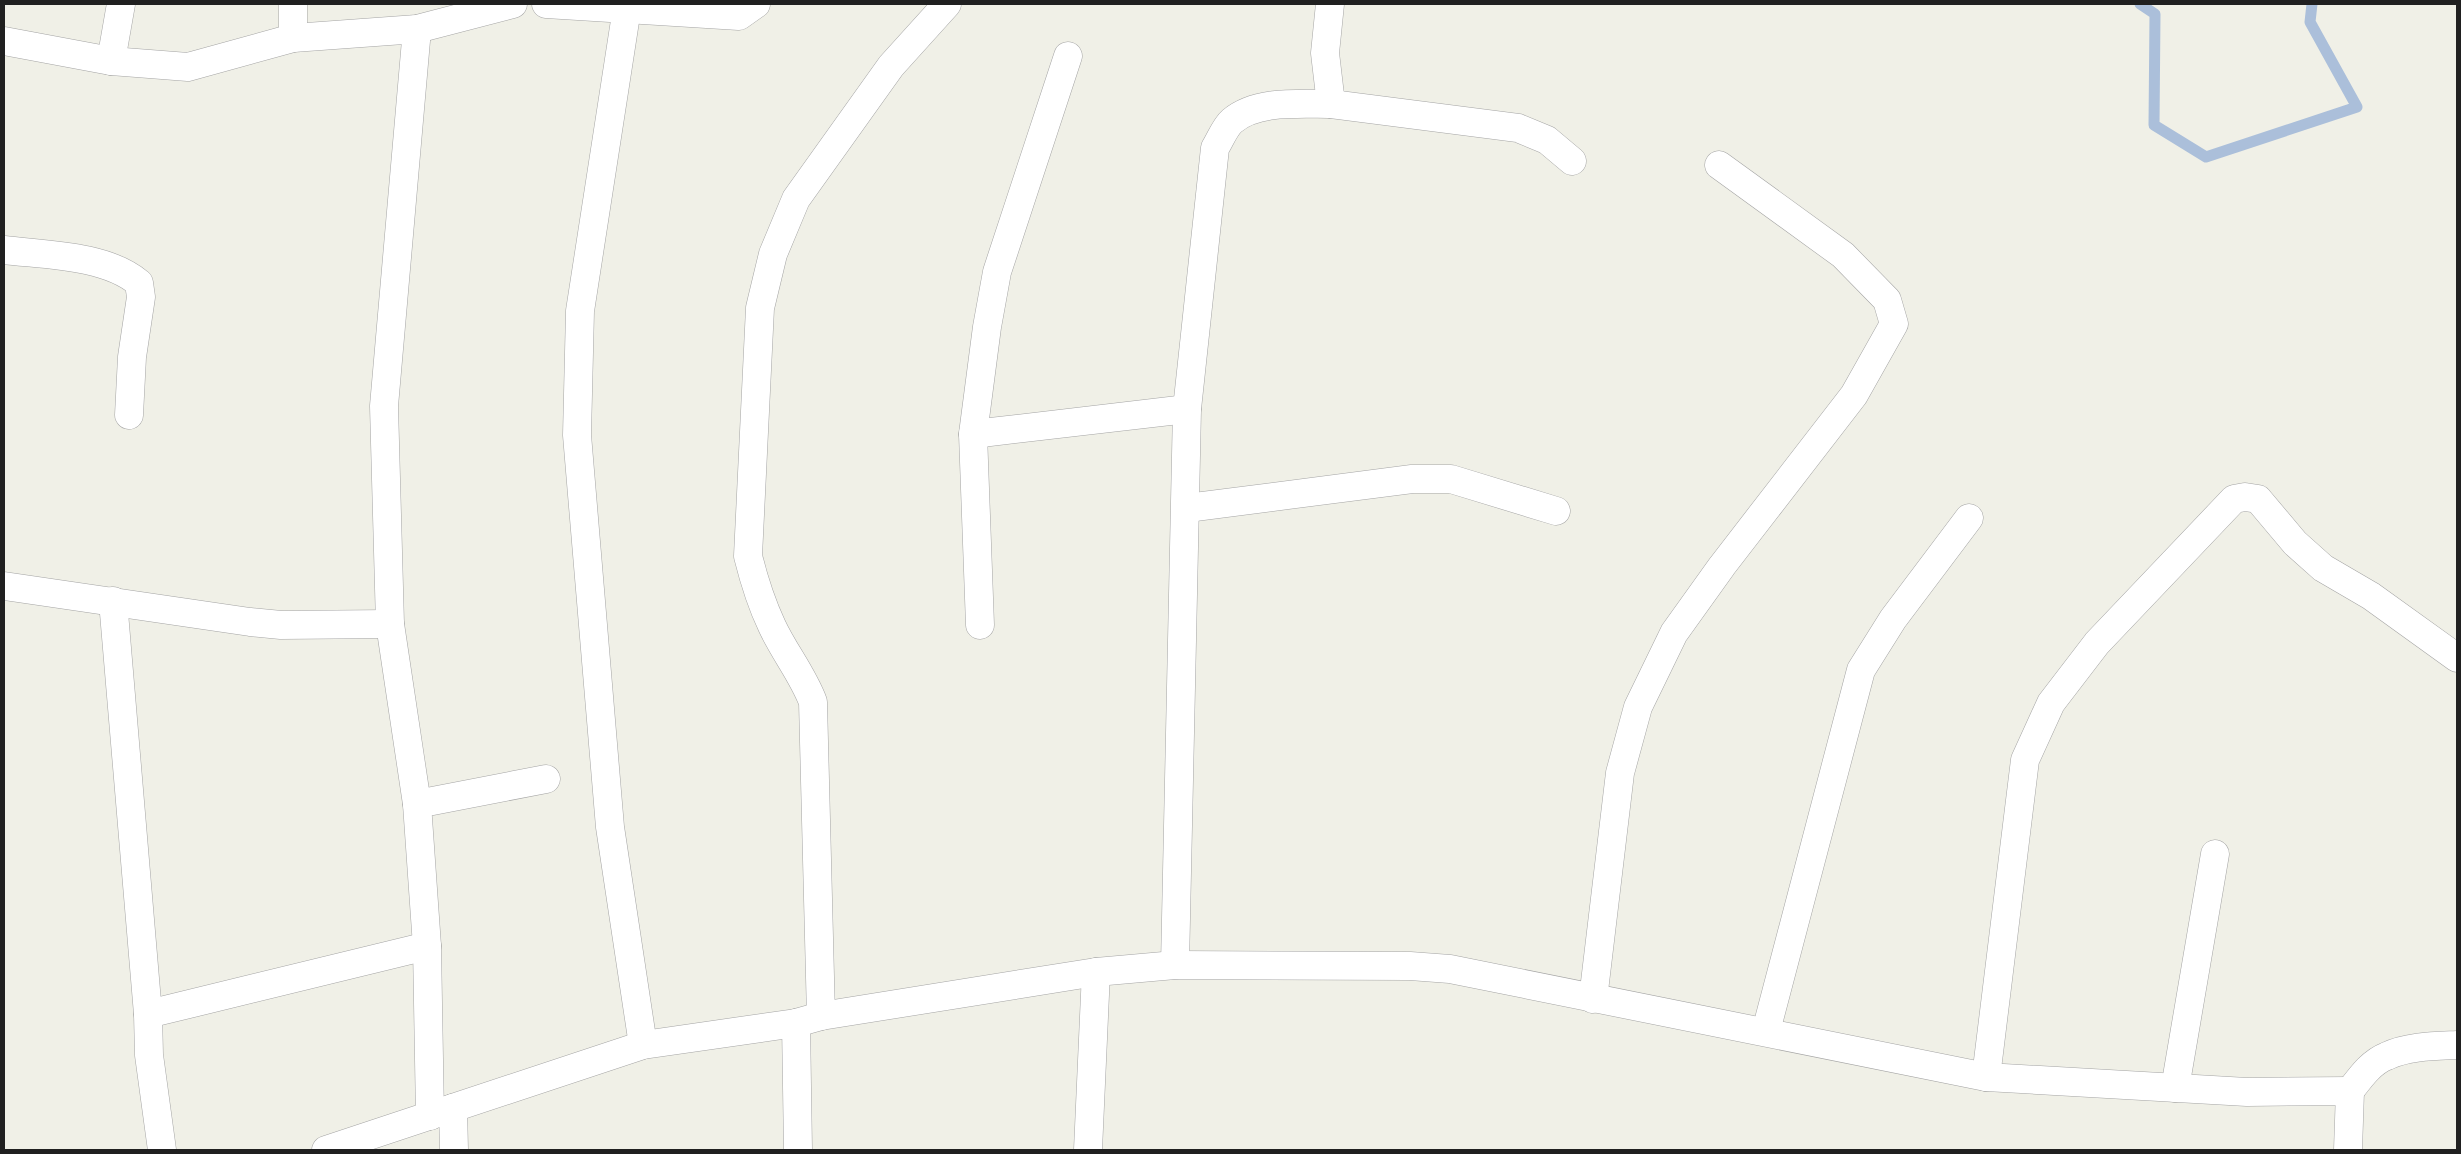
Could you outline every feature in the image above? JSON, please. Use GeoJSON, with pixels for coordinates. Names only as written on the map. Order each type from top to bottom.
{"type":"FeatureCollection","features":[{"type":"Feature","properties":{"kind":"street"},"geometry":{"type":"LineString","coordinates":[[112,61],[121,4]]}},
{"type":"Feature","properties":{"kind":"street"},"geometry":{"type":"LineString","coordinates":[[293,38],[294,4]]}},
{"type":"Feature","properties":{"kind":"street"},"geometry":{"type":"LineString","coordinates":[[4,41],[112,61],[188,67],[293,38],[417,29],[513,4]]}},
{"type":"Feature","properties":{"kind":"street"},"geometry":{"type":"LineString","coordinates":[[546,4],[739,16],[756,4]]}},
{"type":"Feature","properties":{"kind":"street"},"geometry":{"type":"LineString","coordinates":[[798,1150],[808,1020],[813,702],[807,684],[772,627],[756,587],[748,556],[760,308],[773,254],[796,199],[891,66],[947,4]]}},
{"type":"Feature","properties":{"kind":"street"},"geometry":{"type":"LineString","coordinates":[[1330,4],[1325,53],[1330,104]]}},
{"type":"Feature","properties":{"kind":"street"},"geometry":{"type":"LineString","coordinates":[[627,8],[580,311],[577,435],[610,827],[644,1045]]}},
{"type":"Feature","properties":{"kind":"street"},"geometry":{"type":"LineString","coordinates":[[417,29],[384,406],[390,624],[416,804],[441,1112],[454,1150]]}},
{"type":"Feature","properties":{"kind":"street"},"geometry":{"type":"LineString","coordinates":[[980,625],[973,434],[997,272],[1068,56]]}},
{"type":"Feature","properties":{"kind":"street"},"geometry":{"type":"LineString","coordinates":[[1175,965],[1187,508],[1187,409],[1215,148],[1230,122],[1249,111],[1288,104],[1330,104],[1518,128],[1547,140],[1572,161]]}},
{"type":"Feature","properties":{"kind":"street"},"geometry":{"type":"LineString","coordinates":[[1593,999],[1620,773],[1638,707],[1674,633],[1722,566],[1854,395],[1894,324],[1887,300],[1843,255],[1718,165]]}},
{"type":"Feature","properties":{"kind":"street"},"geometry":{"type":"LineString","coordinates":[[4,250],[97,263],[127,272],[139,283],[141,297],[132,357],[128,415]]}},
{"type":"Feature","properties":{"kind":"street"},"geometry":{"type":"LineString","coordinates":[[973,434],[1187,409]]}},
{"type":"Feature","properties":{"kind":"street"},"geometry":{"type":"LineString","coordinates":[[1187,508],[1412,479],[1451,479],[1556,511]]}},
{"type":"Feature","properties":{"kind":"street"},"geometry":{"type":"LineString","coordinates":[[1986,1077],[2025,760],[2051,703],[2097,642],[2234,498],[2258,499],[2295,543],[2323,568],[2370,596],[2457,658]]}},
{"type":"Feature","properties":{"kind":"street"},"geometry":{"type":"LineString","coordinates":[[1766,1031],[1861,670],[1893,619],[1970,518]]}},
{"type":"Feature","properties":{"kind":"street"},"geometry":{"type":"LineString","coordinates":[[4,586],[113,601],[211,618],[281,625],[390,624]]}},
{"type":"Feature","properties":{"kind":"street"},"geometry":{"type":"LineString","coordinates":[[113,601],[148,1014],[149,1054],[162,1150]]}},
{"type":"Feature","properties":{"kind":"street"},"geometry":{"type":"LineString","coordinates":[[416,804],[546,779]]}},
{"type":"Feature","properties":{"kind":"street"},"geometry":{"type":"LineString","coordinates":[[2175,1088],[2215,854]]}},
{"type":"Feature","properties":{"kind":"street"},"geometry":{"type":"LineString","coordinates":[[148,1014],[428,946]]}},
{"type":"Feature","properties":{"kind":"street"},"geometry":{"type":"LineString","coordinates":[[326,1150],[644,1045],[1096,972],[1175,965],[1410,966],[1450,969],[1593,999],[1766,1031],[1986,1077],[2246,1092],[2350,1091]]}},
{"type":"Feature","properties":{"kind":"street"},"geometry":{"type":"LineString","coordinates":[[1088,1150],[1096,972]]}},
{"type":"Feature","properties":{"kind":"street"},"geometry":{"type":"LineString","coordinates":[[2348,1150],[2350,1091],[2364,1072],[2386,1056],[2430,1046],[2457,1045]]}},
{"type":"Feature","properties":{"kind":"waterway"},"geometry":{"type":"LineString","coordinates":[[2140,4],[2155,14],[2154,125],[2206,157],[2357,107],[2310,22],[2312,4]]}}]}
